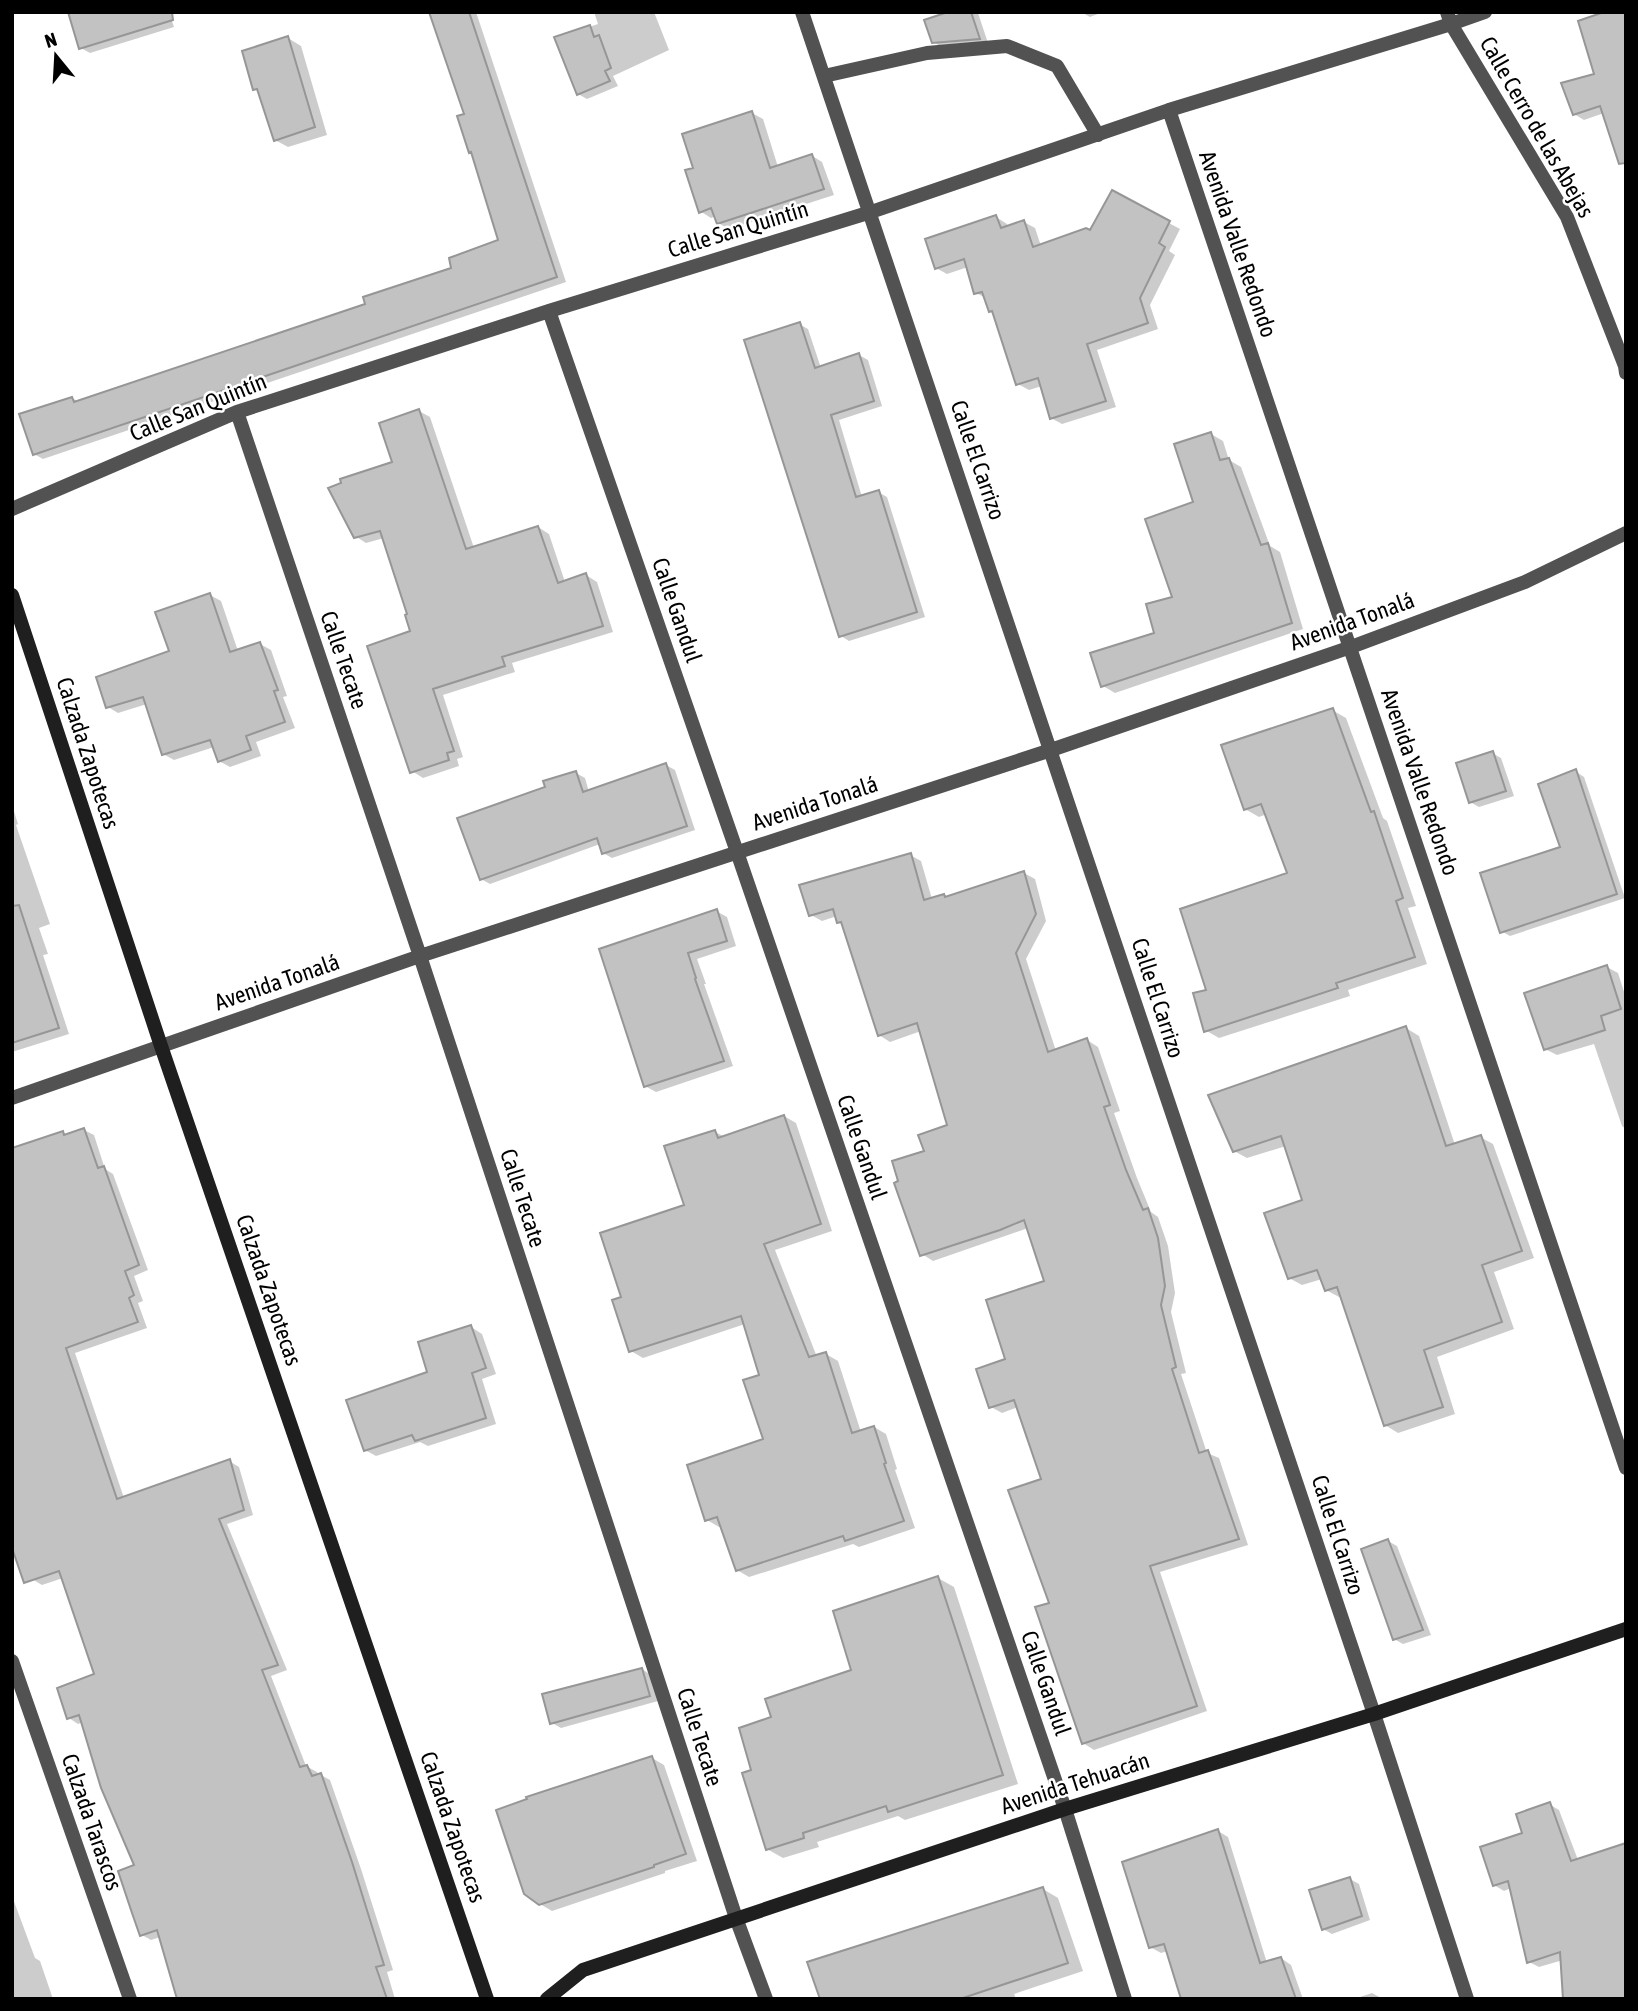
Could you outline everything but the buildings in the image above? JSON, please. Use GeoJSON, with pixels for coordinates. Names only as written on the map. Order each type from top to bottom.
{"type":"FeatureCollection","features":[{"type":"Feature","properties":{"kind":"street","name":"Calle El Carrizo"},"geometry":{"type":"LineString","coordinates":[[803,12],[1374,1714],[1467,1999]]}},
{"type":"Feature","properties":{"kind":"street","name":"Calle San Quintín"},"geometry":{"type":"LineString","coordinates":[[12,509],[237,412],[871,212],[1449,18],[1485,12]]}},
{"type":"Feature","properties":{"kind":"street","name":"Calle Cerro de las Abejas"},"geometry":{"type":"LineString","coordinates":[[1449,18],[1567,217],[1626,373]]}},
{"type":"Feature","properties":{"kind":"street"},"geometry":{"type":"LineString","coordinates":[[824,76],[927,53],[1007,46],[1057,66],[1098,135]]}},
{"type":"Feature","properties":{"kind":"street","name":"Avenida Valle Redondo"},"geometry":{"type":"LineString","coordinates":[[1169,110],[1626,1468]]}},
{"type":"Feature","properties":{"kind":"street","name":"Calle Gandul"},"geometry":{"type":"LineString","coordinates":[[550,312],[1065,1809],[1125,1999]]}},
{"type":"Feature","properties":{"kind":"street","name":"Calle Tecate"},"geometry":{"type":"LineString","coordinates":[[237,412],[420,956],[736,1918],[766,1999]]}},
{"type":"Feature","properties":{"kind":"street","name":"Avenida Tonalá"},"geometry":{"type":"LineString","coordinates":[[12,1098],[420,956],[1051,750],[1351,647],[1525,582],[1626,533]]}},
{"type":"Feature","properties":{"kind":"street","name":"Calzada Zapotecas"},"geometry":{"type":"LineString","coordinates":[[12,595],[161,1046],[487,1999]]}},
{"type":"Feature","properties":{"kind":"street","name":"Avenida Tehuacán"},"geometry":{"type":"LineString","coordinates":[[547,1999],[583,1970],[1065,1809],[1374,1714],[1626,1629]]}},
{"type":"Feature","properties":{"kind":"street","name":"Calzada Tarascos"},"geometry":{"type":"LineString","coordinates":[[12,1661],[130,1999]]}}]}
